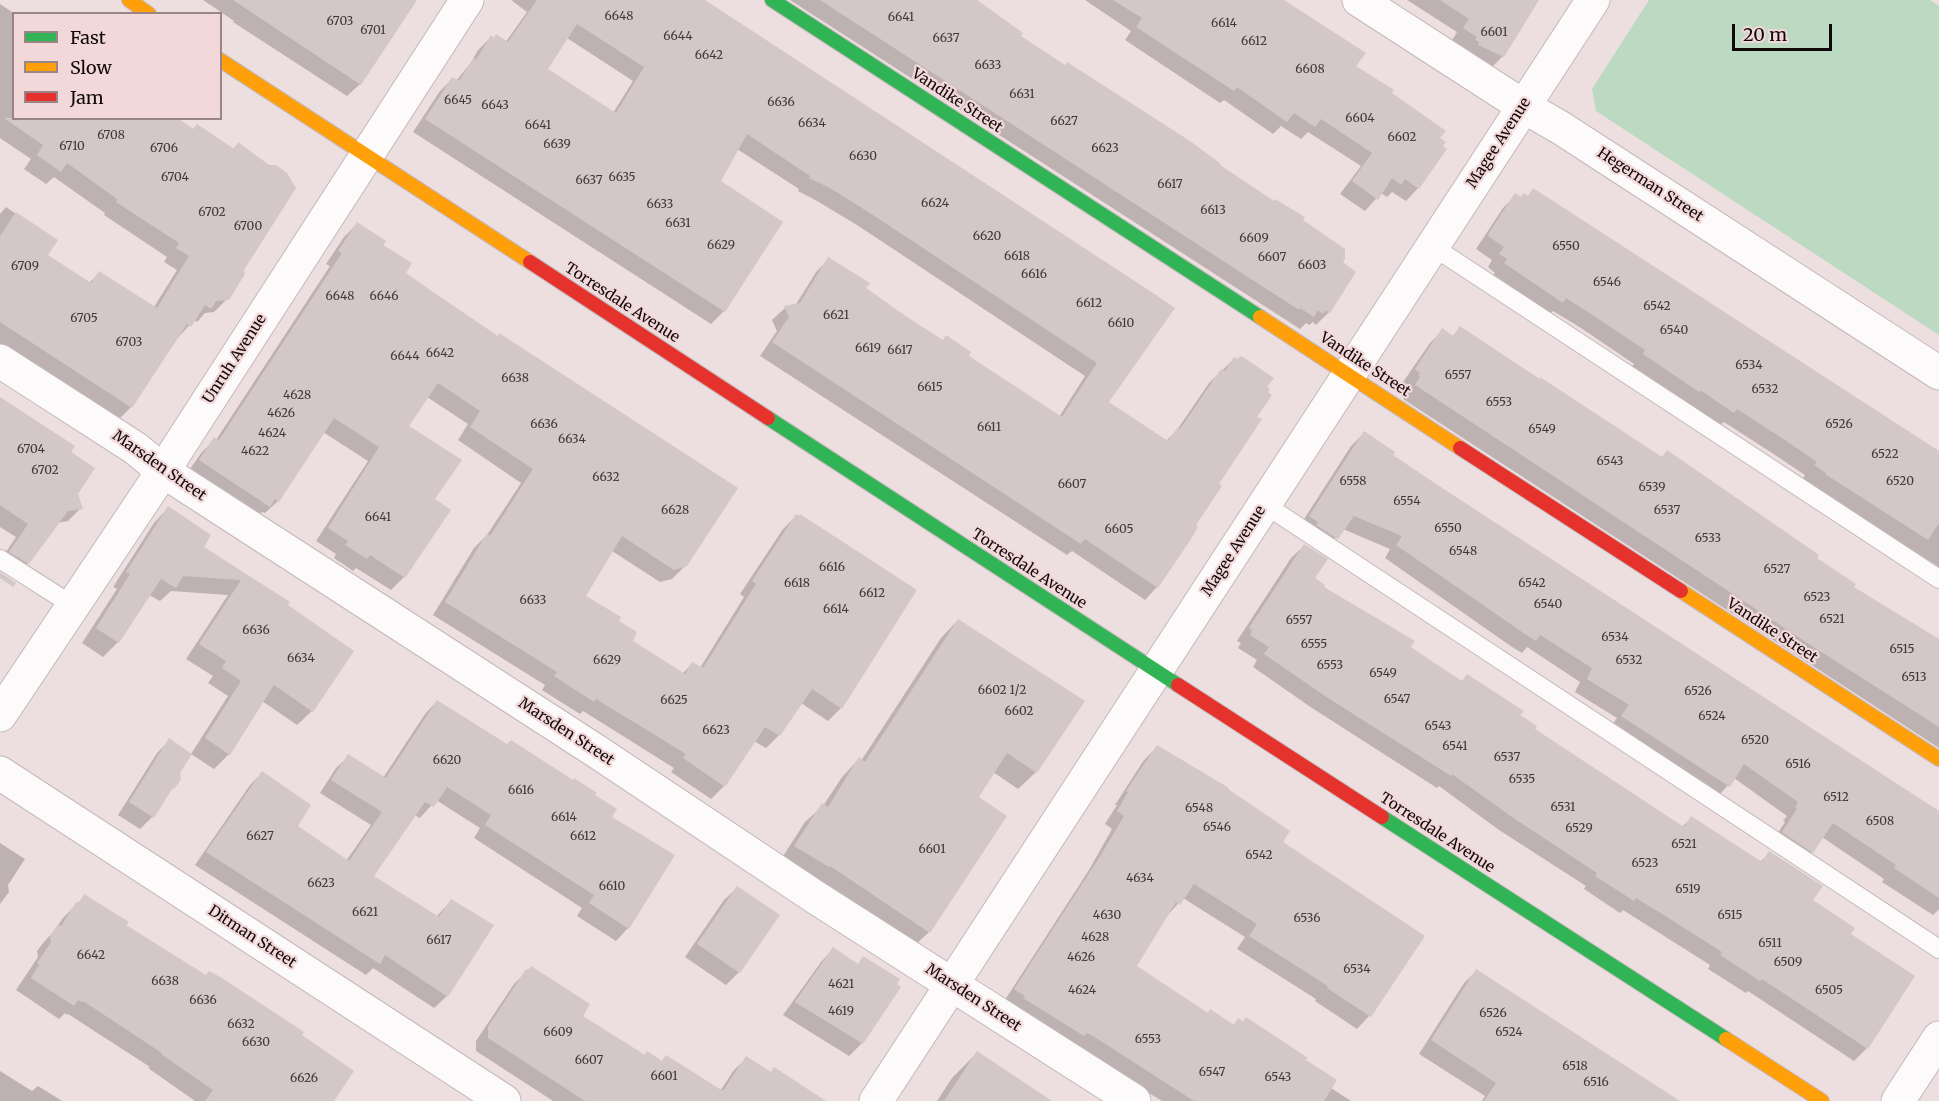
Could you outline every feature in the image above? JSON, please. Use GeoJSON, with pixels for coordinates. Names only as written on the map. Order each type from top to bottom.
{"type":"FeatureCollection","features":[{"type":"Feature","properties":{"kind":"street"},"geometry":{"type":"LineString","coordinates":[[129,0],[146,12]]}},
{"type":"Feature","properties":{"kind":"street","name":"Unruh Avenue"},"geometry":{"type":"LineString","coordinates":[[0,715],[162,471],[467,0]]}},
{"type":"Feature","properties":{"kind":"street","name":"Vandike Street"},"geometry":{"type":"LineString","coordinates":[[772,0],[1939,759]]}},
{"type":"Feature","properties":{"kind":"street","name":"Hegerman Street"},"geometry":{"type":"LineString","coordinates":[[1359,0],[1571,134],[1939,374]]}},
{"type":"Feature","properties":{"kind":"street","name":"Magee Avenue"},"geometry":{"type":"LineString","coordinates":[[876,1101],[1593,0]]}},
{"type":"Feature","properties":{"kind":"street","name":"Torresdale Avenue"},"geometry":{"type":"LineString","coordinates":[[222,61],[1156,671],[1822,1101]]}},
{"type":"Feature","properties":{"kind":"street","name":"Marsden Street"},"geometry":{"type":"LineString","coordinates":[[0,361],[135,448],[162,471],[596,751],[951,985],[1134,1101]]}},
{"type":"Feature","properties":{"kind":"street","name":"Ditman Street"},"geometry":{"type":"LineString","coordinates":[[0,772],[504,1101]]}},
{"type":"Feature","properties":{"kind":"street"},"geometry":{"type":"LineString","coordinates":[[1898,1101],[1939,1038]]}},
{"type":"Feature","properties":{"kind":"lane"},"geometry":{"type":"LineString","coordinates":[[1432,246],[1939,579]]}},
{"type":"Feature","properties":{"kind":"lane"},"geometry":{"type":"LineString","coordinates":[[1264,504],[1939,949]]}},
{"type":"Feature","properties":{"kind":"lane"},"geometry":{"type":"LineString","coordinates":[[0,558],[72,605]]}},
{"type":"Feature","properties":{"kind":"green space"},"geometry":{"type":"Polygon","coordinates":[[[1649,0],[1930,0],[1939,6],[1939,335],[1596,111],[1592,89],[1649,0]]]}},
{"type":"Feature","properties":{"kind":"building"},"geometry":{"type":"Polygon","coordinates":[[[233,0],[417,0],[361,85],[233,0]]]}},
{"type":"Feature","properties":{"kind":"building"},"geometry":{"type":"Polygon","coordinates":[[[537,0],[705,0],[1175,308],[1109,402],[1168,441],[1178,427],[1180,429],[1221,369],[1225,371],[1234,357],[1238,359],[1240,356],[1243,357],[1274,378],[1267,387],[1270,389],[1268,392],[1272,395],[1257,417],[1262,419],[1219,484],[1222,486],[1196,525],[1198,527],[1191,539],[1158,588],[1085,539],[1081,544],[772,342],[789,317],[784,306],[800,303],[828,257],[870,283],[866,288],[907,317],[943,340],[946,335],[971,352],[969,356],[1062,417],[1097,363],[870,213],[809,178],[810,176],[747,134],[721,181],[783,222],[725,312],[425,119],[452,77],[459,81],[474,58],[476,60],[491,35],[494,38],[496,34],[508,42],[537,0]],[[577,24],[548,69],[616,113],[644,67],[577,24]]]}},
{"type":"Feature","properties":{"kind":"building"},"geometry":{"type":"Polygon","coordinates":[[[820,0],[977,0],[1023,33],[1021,36],[1065,65],[1067,62],[1190,141],[1220,165],[1274,201],[1275,199],[1305,217],[1303,220],[1345,249],[1343,262],[1356,272],[1330,313],[1326,310],[1323,314],[1318,310],[1314,317],[1300,308],[1299,310],[820,0]]]}},
{"type":"Feature","properties":{"kind":"building"},"geometry":{"type":"Polygon","coordinates":[[[1113,0],[1284,0],[1366,53],[1356,66],[1394,90],[1392,93],[1446,131],[1440,138],[1446,142],[1443,146],[1447,149],[1419,189],[1405,179],[1401,185],[1392,178],[1378,200],[1352,181],[1372,153],[1321,119],[1315,127],[1294,113],[1287,122],[1237,87],[1234,91],[1136,27],[1142,18],[1113,0]]]}},
{"type":"Feature","properties":{"kind":"building"},"geometry":{"type":"Polygon","coordinates":[[[1440,0],[1539,0],[1504,57],[1478,45],[1479,42],[1475,40],[1477,37],[1463,28],[1469,19],[1440,0]]]}},
{"type":"Feature","properties":{"kind":"building"},"geometry":{"type":"Polygon","coordinates":[[[4,118],[12,118],[12,120],[181,120],[193,129],[197,124],[234,149],[238,142],[269,165],[276,165],[287,173],[296,188],[244,270],[245,274],[229,300],[216,301],[211,309],[205,305],[191,327],[187,324],[132,408],[0,322],[0,236],[16,212],[58,240],[48,255],[91,283],[99,271],[157,308],[189,256],[176,248],[179,243],[116,202],[117,199],[67,163],[61,172],[37,155],[43,145],[4,118]]]}},
{"type":"Feature","properties":{"kind":"building"},"geometry":{"type":"Polygon","coordinates":[[[1533,188],[1939,451],[1939,523],[1928,540],[1825,474],[1814,465],[1817,462],[1782,438],[1737,409],[1734,413],[1700,390],[1699,392],[1643,354],[1645,350],[1594,316],[1566,298],[1563,303],[1504,263],[1507,259],[1499,254],[1504,247],[1488,236],[1489,233],[1515,193],[1521,197],[1523,193],[1528,196],[1533,188]]]}},
{"type":"Feature","properties":{"kind":"building"},"geometry":{"type":"Polygon","coordinates":[[[357,222],[386,241],[383,245],[412,263],[406,273],[433,292],[498,336],[499,333],[738,488],[687,566],[674,570],[622,536],[586,596],[621,617],[619,621],[637,632],[633,641],[685,674],[692,662],[703,668],[756,584],[752,581],[796,514],[799,516],[800,514],[917,590],[842,709],[812,689],[780,736],[765,727],[725,787],[683,758],[686,754],[596,699],[594,702],[554,676],[557,672],[445,602],[487,533],[490,536],[533,469],[470,427],[480,411],[438,383],[409,426],[462,460],[435,499],[451,510],[405,578],[370,555],[367,559],[345,545],[348,541],[328,528],[379,447],[334,418],[279,502],[275,499],[270,507],[199,460],[214,437],[219,440],[342,253],[338,251],[357,222]]]}},
{"type":"Feature","properties":{"kind":"building"},"geometry":{"type":"Polygon","coordinates":[[[1460,326],[1662,457],[1667,450],[1819,555],[1817,558],[1856,584],[1854,587],[1939,639],[1939,727],[1415,385],[1420,373],[1415,369],[1442,328],[1453,336],[1460,326]]]}},
{"type":"Feature","properties":{"kind":"building"},"geometry":{"type":"Polygon","coordinates":[[[0,397],[75,446],[71,452],[95,468],[78,494],[83,509],[68,511],[29,564],[9,552],[28,524],[0,505],[0,397]]]}},
{"type":"Feature","properties":{"kind":"building"},"geometry":{"type":"Polygon","coordinates":[[[1364,431],[1395,452],[1393,455],[1451,494],[1939,811],[1939,898],[1894,868],[1896,865],[1833,823],[1813,853],[1782,832],[1797,809],[1795,808],[1798,802],[1744,764],[1730,787],[1621,716],[1629,705],[1587,679],[1592,668],[1540,635],[1536,641],[1396,545],[1402,536],[1354,516],[1338,539],[1316,525],[1318,522],[1309,516],[1364,431]]]}},
{"type":"Feature","properties":{"kind":"building"},"geometry":{"type":"Polygon","coordinates":[[[168,506],[211,535],[204,547],[290,602],[288,605],[354,651],[313,712],[274,685],[230,755],[205,738],[241,681],[222,668],[226,661],[199,644],[241,580],[183,576],[176,588],[161,579],[119,643],[96,628],[130,574],[126,572],[168,506]]]}},
{"type":"Feature","properties":{"kind":"building"},"geometry":{"type":"Polygon","coordinates":[[[1304,544],[1328,559],[1315,578],[1325,585],[1324,587],[1415,641],[1411,647],[1436,664],[1462,681],[1467,674],[1524,711],[1520,715],[1537,726],[1535,729],[1684,827],[1691,816],[1762,862],[1769,851],[1823,886],[1813,900],[1855,928],[1851,934],[1915,976],[1868,1049],[1762,979],[1760,981],[1720,955],[1722,952],[1659,912],[1636,898],[1634,901],[1595,876],[1597,873],[1452,774],[1451,776],[1325,696],[1264,654],[1269,647],[1250,635],[1252,630],[1249,628],[1304,544]]]}},
{"type":"Feature","properties":{"kind":"building"},"geometry":{"type":"Polygon","coordinates":[[[0,572],[16,583],[13,587],[0,578],[0,572]]]}},
{"type":"Feature","properties":{"kind":"building"},"geometry":{"type":"Polygon","coordinates":[[[958,619],[1085,701],[1037,773],[1007,753],[979,797],[1007,816],[930,933],[830,866],[794,846],[822,803],[828,807],[859,757],[865,762],[958,619]]]}},
{"type":"Feature","properties":{"kind":"building"},"geometry":{"type":"Polygon","coordinates":[[[437,700],[507,744],[511,740],[573,780],[574,778],[617,809],[612,817],[675,855],[629,929],[589,903],[594,895],[485,825],[491,815],[447,787],[434,807],[425,802],[374,876],[439,917],[451,899],[494,925],[448,997],[385,955],[380,964],[206,852],[262,771],[311,805],[298,826],[349,861],[382,812],[331,780],[348,754],[386,778],[437,700]]]}},
{"type":"Feature","properties":{"kind":"building"},"geometry":{"type":"Polygon","coordinates":[[[169,738],[192,754],[180,773],[181,779],[154,818],[129,802],[169,738]]]}},
{"type":"Feature","properties":{"kind":"building"},"geometry":{"type":"Polygon","coordinates":[[[1157,745],[1229,788],[1290,831],[1283,842],[1425,936],[1371,1017],[1327,988],[1328,986],[1249,936],[1257,924],[1194,884],[1180,905],[1176,902],[1137,966],[1208,1013],[1210,1009],[1234,1025],[1238,1018],[1243,1021],[1246,1017],[1308,1058],[1306,1060],[1337,1080],[1324,1101],[1194,1101],[1093,1036],[1087,1033],[1084,1036],[1023,998],[1025,996],[1014,989],[1124,816],[1117,811],[1128,792],[1126,791],[1157,745]]]}},
{"type":"Feature","properties":{"kind":"building"},"geometry":{"type":"Polygon","coordinates":[[[737,886],[780,915],[740,973],[697,944],[737,886]]]}},
{"type":"Feature","properties":{"kind":"building"},"geometry":{"type":"Polygon","coordinates":[[[84,894],[129,922],[126,925],[206,975],[209,971],[222,978],[304,1032],[302,1035],[354,1071],[334,1101],[205,1101],[213,1090],[162,1053],[83,1001],[78,1000],[74,1006],[31,978],[39,965],[37,963],[51,942],[50,936],[57,926],[62,925],[76,902],[79,903],[84,894]]]}},
{"type":"Feature","properties":{"kind":"building"},"geometry":{"type":"Polygon","coordinates":[[[833,947],[858,964],[863,956],[900,979],[897,984],[901,987],[863,1044],[795,1002],[833,947]]]}},
{"type":"Feature","properties":{"kind":"building"},"geometry":{"type":"Polygon","coordinates":[[[531,966],[590,1004],[583,1016],[645,1055],[647,1051],[662,1061],[666,1055],[723,1091],[746,1056],[771,1072],[774,1067],[826,1101],[585,1101],[488,1038],[488,1027],[526,969],[528,970],[531,966]]]}},
{"type":"Feature","properties":{"kind":"building"},"geometry":{"type":"Polygon","coordinates":[[[1476,969],[1680,1101],[1484,1101],[1496,1083],[1431,1040],[1476,969]]]}},
{"type":"Feature","properties":{"kind":"building"},"geometry":{"type":"Polygon","coordinates":[[[977,1051],[1052,1101],[944,1101],[977,1051]]]}},
{"type":"Feature","properties":{"kind":"traffic: fast"},"geometry":{"type":"LineString","coordinates":[[772,0],[1260,317]]}},
{"type":"Feature","properties":{"kind":"traffic: fast"},"geometry":{"type":"LineString","coordinates":[[768,418],[1178,685]]}},
{"type":"Feature","properties":{"kind":"traffic: fast"},"geometry":{"type":"LineString","coordinates":[[1382,817],[1726,1039]]}},
{"type":"Feature","properties":{"kind":"traffic: slow"},"geometry":{"type":"LineString","coordinates":[[129,0],[146,12]]}},
{"type":"Feature","properties":{"kind":"traffic: slow"},"geometry":{"type":"LineString","coordinates":[[222,61],[530,262]]}},
{"type":"Feature","properties":{"kind":"traffic: slow"},"geometry":{"type":"LineString","coordinates":[[1260,317],[1460,448]]}},
{"type":"Feature","properties":{"kind":"traffic: slow"},"geometry":{"type":"LineString","coordinates":[[1681,591],[1939,759]]}},
{"type":"Feature","properties":{"kind":"traffic: slow"},"geometry":{"type":"LineString","coordinates":[[1726,1039],[1822,1101]]}},
{"type":"Feature","properties":{"kind":"traffic: jam"},"geometry":{"type":"LineString","coordinates":[[530,262],[768,418]]}},
{"type":"Feature","properties":{"kind":"traffic: jam"},"geometry":{"type":"LineString","coordinates":[[1460,448],[1681,591]]}},
{"type":"Feature","properties":{"kind":"traffic: jam"},"geometry":{"type":"LineString","coordinates":[[1178,685],[1382,817]]}}]}
